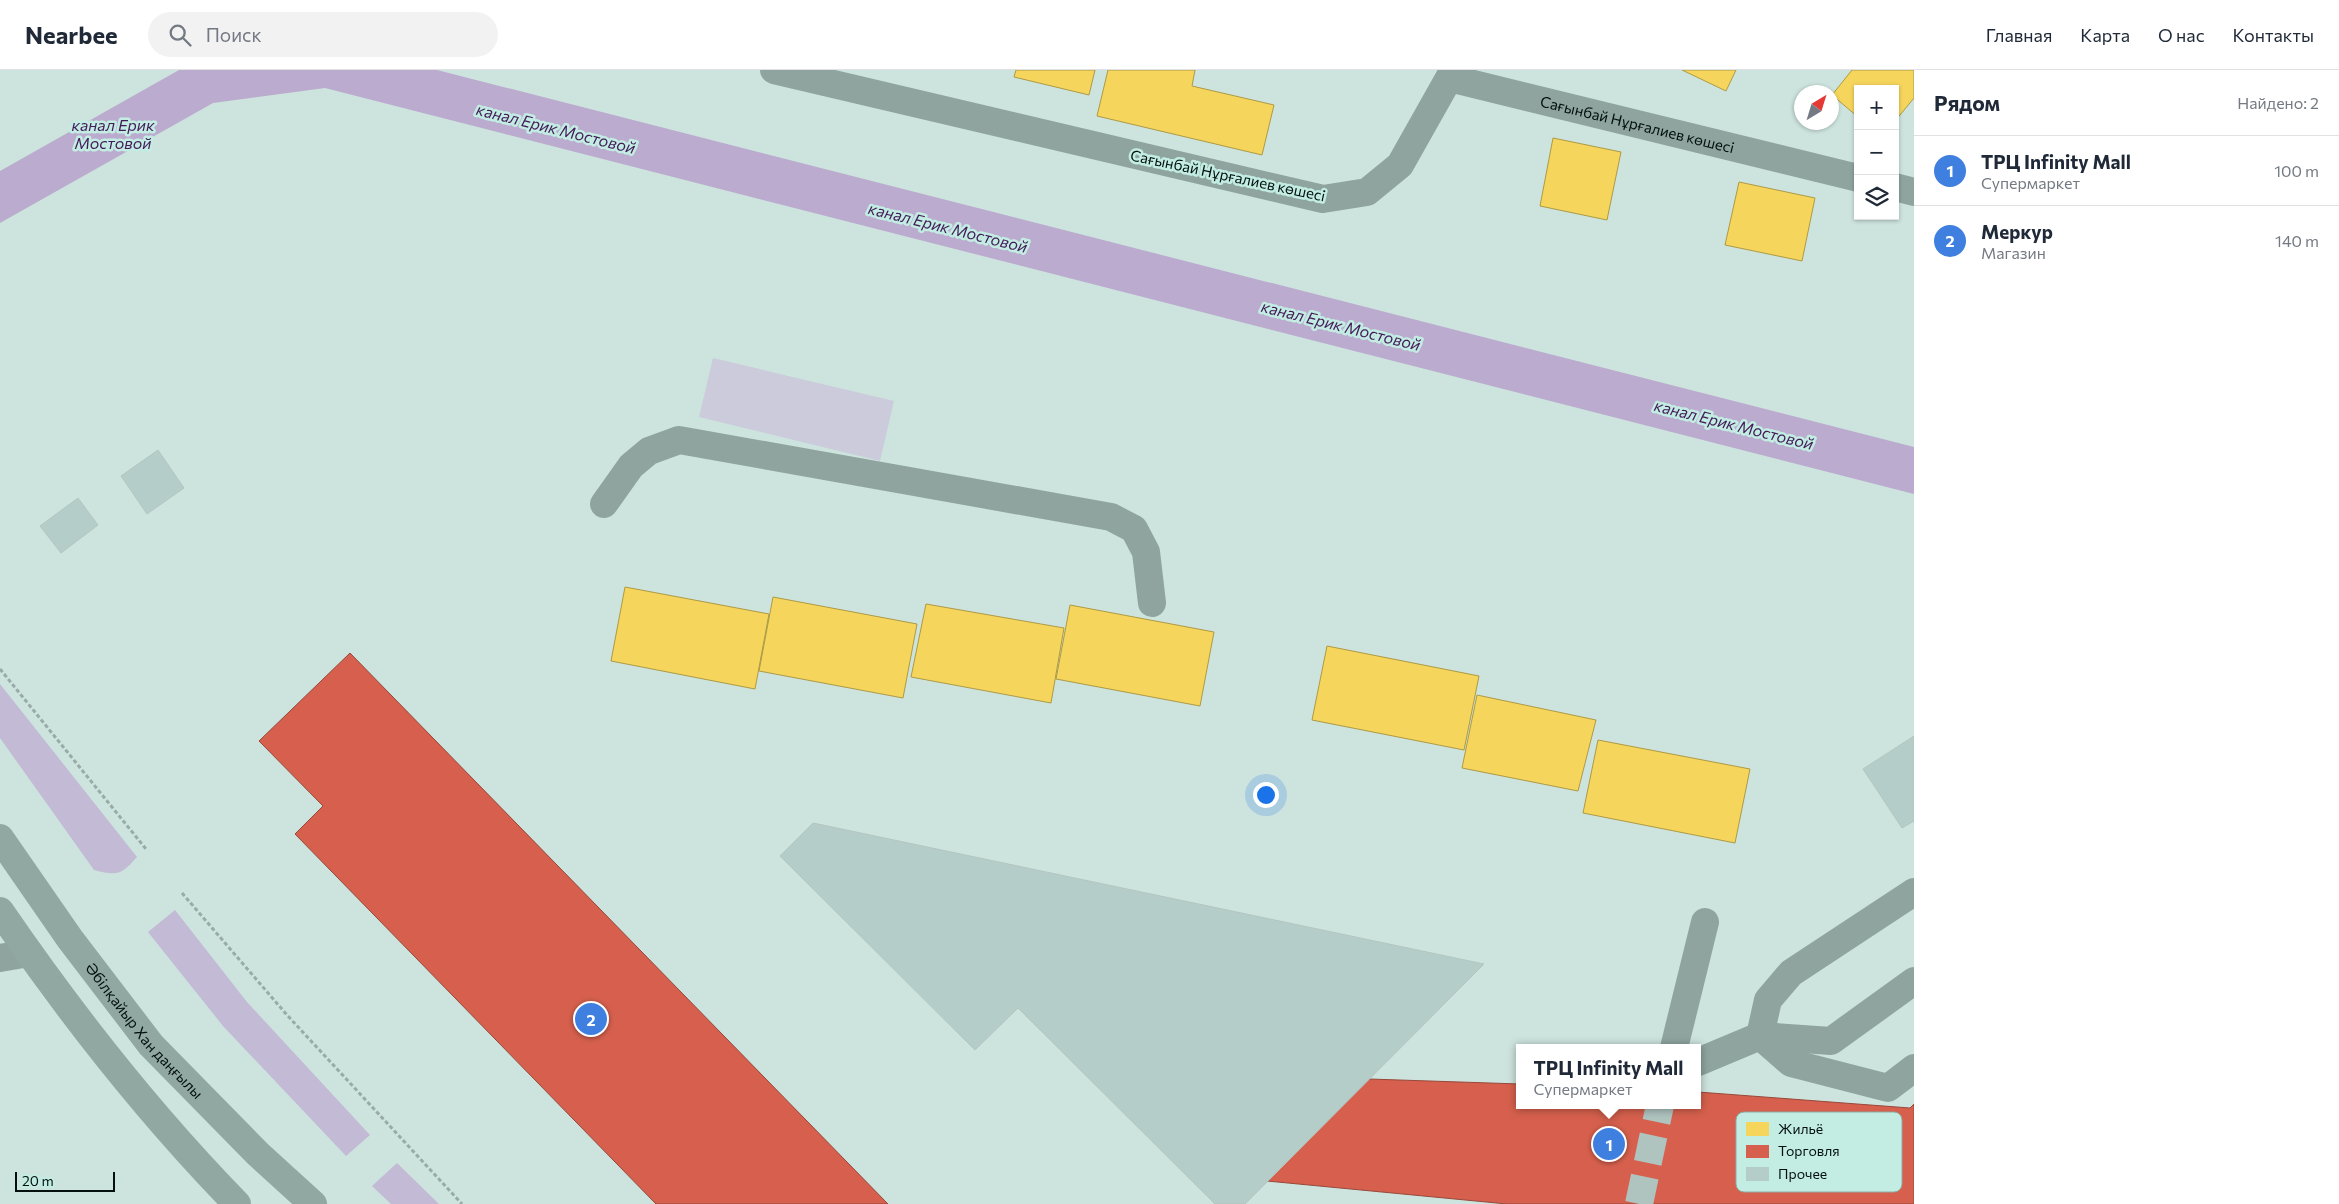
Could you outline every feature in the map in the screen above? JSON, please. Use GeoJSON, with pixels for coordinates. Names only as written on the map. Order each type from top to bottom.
{"type":"FeatureCollection","features":[{"type":"Feature","properties":{"kind":"main road","name":"Әбілқайыр Хан даңғылы"},"geometry":{"type":"LineString","coordinates":[[0,838],[70,939],[151,1045],[258,1154],[313,1204]]}},
{"type":"Feature","properties":{"kind":"main road"},"geometry":{"type":"LineString","coordinates":[[0,911],[29,953],[123,1075],[237,1204]]}},
{"type":"Feature","properties":{"kind":"street","name":"Сағынбай Нұрғалиев көшесі"},"geometry":{"type":"LineString","coordinates":[[774,70],[1323,198],[1367,192],[1400,165],[1451,74],[1854,177]]}},
{"type":"Feature","properties":{"kind":"street"},"geometry":{"type":"LineString","coordinates":[[1899,188],[1914,192]]}},
{"type":"Feature","properties":{"kind":"street"},"geometry":{"type":"LineString","coordinates":[[604,504],[631,466],[648,450],[679,440],[1112,517],[1134,529],[1146,552],[1152,603]]}},
{"type":"Feature","properties":{"kind":"street"},"geometry":{"type":"LineString","coordinates":[[1760,1036],[1768,1000],[1791,973],[1914,892]]}},
{"type":"Feature","properties":{"kind":"street"},"geometry":{"type":"LineString","coordinates":[[1675,1044],[1705,922]]}},
{"type":"Feature","properties":{"kind":"street"},"geometry":{"type":"LineString","coordinates":[[0,958],[29,953]]}},
{"type":"Feature","properties":{"kind":"street"},"geometry":{"type":"LineString","coordinates":[[1701,1061],[1760,1036],[1831,1041],[1914,981]]}},
{"type":"Feature","properties":{"kind":"street"},"geometry":{"type":"LineString","coordinates":[[1760,1036],[1792,1063],[1888,1088],[1914,1068]]}},
{"type":"Feature","properties":{"kind":"path"},"geometry":{"type":"LineString","coordinates":[[0,669],[146,849]]}},
{"type":"Feature","properties":{"kind":"path"},"geometry":{"type":"LineString","coordinates":[[182,893],[300,1030],[462,1204]]}},
{"type":"Feature","properties":{"kind":"shaded area"},"geometry":{"type":"Polygon","coordinates":[[[713,358],[894,401],[880,461],[699,417],[713,358]]]}},
{"type":"Feature","properties":{"kind":"shaded area"},"geometry":{"type":"Polygon","coordinates":[[[0,684],[137,857],[123,871],[109,873],[94,870],[0,738],[0,684]]]}},
{"type":"Feature","properties":{"kind":"shaded area"},"geometry":{"type":"Polygon","coordinates":[[[175,910],[247,1002],[370,1135],[346,1156],[223,1026],[148,932],[175,910]]]}},
{"type":"Feature","properties":{"kind":"shaded area"},"geometry":{"type":"Polygon","coordinates":[[[397,1163],[439,1204],[391,1204],[372,1186],[397,1163]]]}},
{"type":"Feature","properties":{"kind":"water","name":"канал Ерик Мостовой"},"geometry":{"type":"Polygon","coordinates":[[[179,70],[437,70],[1914,447],[1914,494],[325,88],[213,103],[0,223],[0,171],[179,70]]]}},
{"type":"Feature","properties":{"kind":"building: Жильё"},"geometry":{"type":"Polygon","coordinates":[[[1016,70],[1095,70],[1089,95],[1014,77],[1016,70]]]}},
{"type":"Feature","properties":{"kind":"building: Жильё"},"geometry":{"type":"Polygon","coordinates":[[[1108,70],[1195,70],[1192,86],[1274,105],[1262,155],[1097,116],[1108,70]]]}},
{"type":"Feature","properties":{"kind":"building: Жильё"},"geometry":{"type":"Polygon","coordinates":[[[1682,70],[1736,70],[1726,91],[1682,70]]]}},
{"type":"Feature","properties":{"kind":"building: Жильё"},"geometry":{"type":"Polygon","coordinates":[[[1852,70],[1914,70],[1914,98],[1899,116],[1899,85],[1854,85],[1854,114],[1839,101],[1839,86],[1852,70]]]}},
{"type":"Feature","properties":{"kind":"building: Жильё"},"geometry":{"type":"Polygon","coordinates":[[[1553,138],[1621,152],[1607,220],[1540,206],[1553,138]]]}},
{"type":"Feature","properties":{"kind":"building: Жильё"},"geometry":{"type":"Polygon","coordinates":[[[1739,182],[1815,198],[1802,261],[1725,245],[1739,182]]]}},
{"type":"Feature","properties":{"kind":"building: Жильё"},"geometry":{"type":"Polygon","coordinates":[[[625,587],[769,614],[755,689],[611,661],[625,587]]]}},
{"type":"Feature","properties":{"kind":"building: Жильё"},"geometry":{"type":"Polygon","coordinates":[[[773,597],[917,624],[903,698],[759,671],[773,597]]]}},
{"type":"Feature","properties":{"kind":"building: Жильё"},"geometry":{"type":"Polygon","coordinates":[[[926,604],[1064,628],[1051,703],[911,677],[926,604]]]}},
{"type":"Feature","properties":{"kind":"building: Жильё"},"geometry":{"type":"Polygon","coordinates":[[[1070,605],[1214,632],[1200,706],[1056,679],[1070,605]]]}},
{"type":"Feature","properties":{"kind":"building: Жильё"},"geometry":{"type":"Polygon","coordinates":[[[1327,646],[1479,676],[1464,750],[1312,720],[1327,646]]]}},
{"type":"Feature","properties":{"kind":"building: Жильё"},"geometry":{"type":"Polygon","coordinates":[[[1477,695],[1596,720],[1578,791],[1462,768],[1477,695]]]}},
{"type":"Feature","properties":{"kind":"building: Жильё"},"geometry":{"type":"Polygon","coordinates":[[[1598,740],[1750,769],[1735,843],[1583,813],[1598,740]]]}},
{"type":"Feature","properties":{"kind":"building: Торговля"},"geometry":{"type":"Polygon","coordinates":[[[350,653],[888,1204],[656,1204],[295,834],[323,806],[259,741],[350,653]]]}},
{"type":"Feature","properties":{"kind":"building: Торговля"},"geometry":{"type":"Polygon","coordinates":[[[1369,1079],[1516,1084],[1516,1109],[1701,1109],[1701,1092],[1910,1108],[1914,1104],[1914,1204],[1507,1204],[1267,1181],[1369,1079]]]}},
{"type":"Feature","properties":{"kind":"building: Прочее"},"geometry":{"type":"Polygon","coordinates":[[[158,450],[184,488],[147,514],[121,476],[158,450]]]}},
{"type":"Feature","properties":{"kind":"building: Прочее"},"geometry":{"type":"Polygon","coordinates":[[[78,498],[98,525],[61,553],[40,526],[78,498]]]}},
{"type":"Feature","properties":{"kind":"building: Прочее"},"geometry":{"type":"Polygon","coordinates":[[[1914,736],[1914,821],[1902,828],[1863,769],[1914,736]]]}},
{"type":"Feature","properties":{"kind":"building: Прочее"},"geometry":{"type":"Polygon","coordinates":[[[813,823],[1484,964],[1245,1204],[1215,1204],[1018,1008],[975,1050],[780,856],[813,823]]]}},
{"type":"Feature","properties":{"kind":"tunnel"},"geometry":{"type":"LineString","coordinates":[[1639,1204],[1659,1109]]}},
{"type":"Feature","properties":{"kind":"place","name":"Меркур"},"geometry":{"type":"Point","coordinates":[591,1019]}},
{"type":"Feature","properties":{"kind":"place","name":"ТРЦ Infinity Mall"},"geometry":{"type":"Point","coordinates":[1609,1144]}}]}
